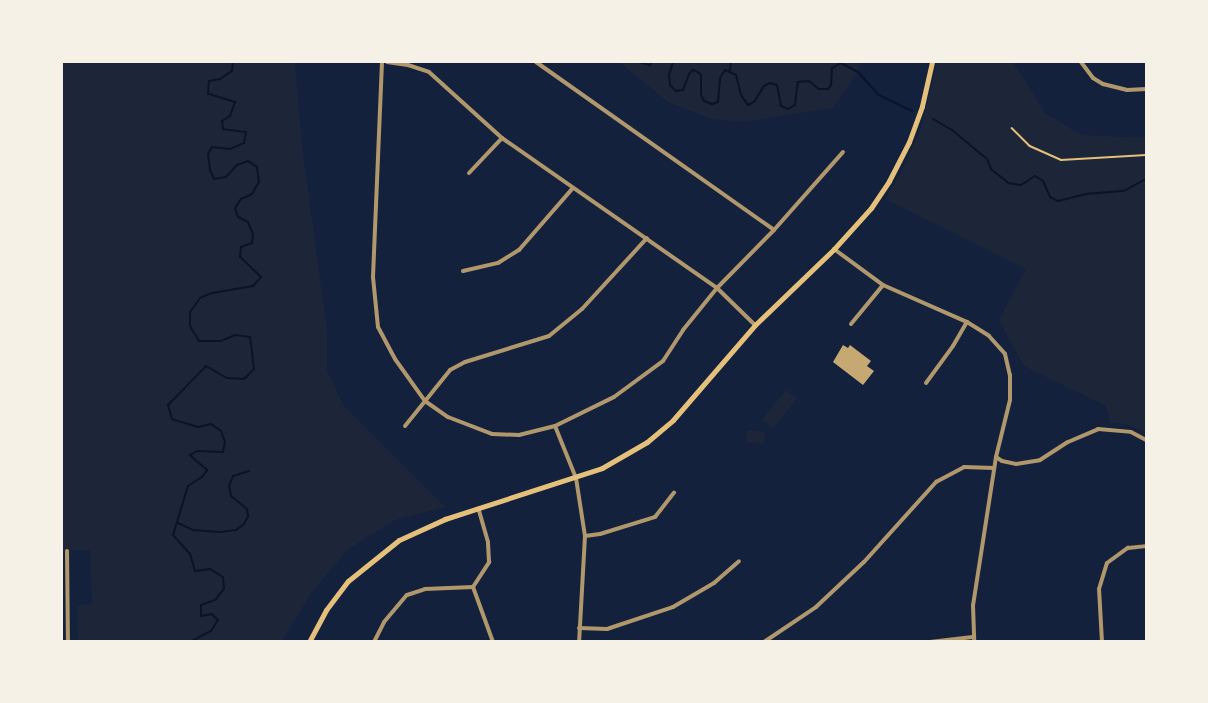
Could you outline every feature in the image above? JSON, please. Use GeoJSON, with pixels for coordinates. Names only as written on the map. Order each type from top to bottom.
{"type":"FeatureCollection","features":[{"type":"Feature","properties":{"kind":"main road"},"geometry":{"type":"LineString","coordinates":[[309,642],[338,594],[381,552],[413,532],[478,508],[576,478],[618,460],[662,431],[706,384],[755,325],[834,249],[871,208],[901,159],[916,125],[932,62]]}},
{"type":"Feature","properties":{"kind":"street"},"geometry":{"type":"LineString","coordinates":[[382,62],[373,277],[378,327],[395,359],[425,401],[448,417],[492,434],[519,435],[555,426],[614,397],[663,362],[683,330],[717,288],[774,230],[843,152]]}},
{"type":"Feature","properties":{"kind":"street"},"geometry":{"type":"LineString","coordinates":[[387,62],[408,64],[429,72],[502,138],[717,288],[755,325]]}},
{"type":"Feature","properties":{"kind":"street"},"geometry":{"type":"LineString","coordinates":[[536,62],[774,230]]}},
{"type":"Feature","properties":{"kind":"street"},"geometry":{"type":"LineString","coordinates":[[1081,62],[1093,78],[1103,84],[1127,90],[1146,89]]}},
{"type":"Feature","properties":{"kind":"street"},"geometry":{"type":"LineString","coordinates":[[469,173],[502,138]]}},
{"type":"Feature","properties":{"kind":"street"},"geometry":{"type":"LineString","coordinates":[[463,271],[498,262],[519,250],[572,189]]}},
{"type":"Feature","properties":{"kind":"street"},"geometry":{"type":"LineString","coordinates":[[405,426],[450,370],[465,362],[549,336],[582,309],[647,238]]}},
{"type":"Feature","properties":{"kind":"street"},"geometry":{"type":"LineString","coordinates":[[834,249],[883,285],[967,322],[989,336],[1005,354],[1010,375],[1010,400],[996,457],[972,605],[973,639],[930,642]]}},
{"type":"Feature","properties":{"kind":"street"},"geometry":{"type":"LineString","coordinates":[[851,324],[883,285]]}},
{"type":"Feature","properties":{"kind":"street"},"geometry":{"type":"LineString","coordinates":[[926,383],[967,322]]}},
{"type":"Feature","properties":{"kind":"street"},"geometry":{"type":"LineString","coordinates":[[555,426],[576,478],[585,536],[579,642]]}},
{"type":"Feature","properties":{"kind":"street"},"geometry":{"type":"LineString","coordinates":[[996,457],[1002,462],[1016,464],[1040,460],[1068,442],[1098,429],[1131,432],[1146,441]]}},
{"type":"Feature","properties":{"kind":"street"},"geometry":{"type":"LineString","coordinates":[[764,642],[824,600],[864,562],[936,482],[964,467],[994,468]]}},
{"type":"Feature","properties":{"kind":"street"},"geometry":{"type":"LineString","coordinates":[[585,536],[600,534],[655,517],[674,493]]}},
{"type":"Feature","properties":{"kind":"street"},"geometry":{"type":"LineString","coordinates":[[473,587],[489,562],[488,542],[478,508]]}},
{"type":"Feature","properties":{"kind":"street"},"geometry":{"type":"LineString","coordinates":[[1102,642],[1098,589],[1107,562],[1128,548],[1146,546]]}},
{"type":"Feature","properties":{"kind":"street"},"geometry":{"type":"LineString","coordinates":[[67,551],[64,596],[68,642]]}},
{"type":"Feature","properties":{"kind":"street"},"geometry":{"type":"LineString","coordinates":[[579,628],[607,629],[673,607],[714,583],[739,561]]}},
{"type":"Feature","properties":{"kind":"street"},"geometry":{"type":"LineString","coordinates":[[374,642],[384,622],[407,595],[425,589],[473,587]]}},
{"type":"Feature","properties":{"kind":"street"},"geometry":{"type":"LineString","coordinates":[[473,587],[493,642]]}},
{"type":"Feature","properties":{"kind":"path"},"geometry":{"type":"LineString","coordinates":[[1012,128],[1030,146],[1061,160],[1146,155]]}},
{"type":"Feature","properties":{"kind":"shaded area"},"geometry":{"type":"Polygon","coordinates":[[[62,62],[295,62],[302,146],[327,330],[327,371],[344,406],[445,507],[395,520],[347,550],[312,592],[282,641],[78,641],[77,605],[92,604],[90,550],[62,550],[62,62]]]}},
{"type":"Feature","properties":{"kind":"shaded area"},"geometry":{"type":"Polygon","coordinates":[[[619,62],[859,62],[858,72],[833,108],[743,122],[712,119],[668,102],[619,62]]]}},
{"type":"Feature","properties":{"kind":"shaded area"},"geometry":{"type":"Polygon","coordinates":[[[937,62],[1013,62],[1045,113],[1081,135],[1146,138],[1146,432],[1126,424],[1110,423],[1106,406],[1024,366],[999,320],[1026,269],[885,199],[902,171],[921,128],[937,62]]]}},
{"type":"Feature","properties":{"kind":"shaded area"},"geometry":{"type":"Polygon","coordinates":[[[786,390],[797,399],[773,428],[762,420],[786,390]]]}},
{"type":"Feature","properties":{"kind":"shaded area"},"geometry":{"type":"Polygon","coordinates":[[[747,430],[765,432],[764,444],[746,442],[747,430]]]}},
{"type":"Feature","properties":{"kind":"building"},"geometry":{"type":"Polygon","coordinates":[[[843,345],[848,348],[850,345],[871,361],[867,366],[874,371],[863,385],[833,362],[843,345]]]}},
{"type":"Feature","properties":{"kind":"waterway"},"geometry":{"type":"LineString","coordinates":[[190,642],[211,631],[218,620],[212,614],[201,616],[201,605],[215,600],[224,589],[223,577],[210,569],[195,571],[190,554],[173,535],[188,486],[202,477],[207,470],[190,455],[197,451],[223,452],[225,442],[221,431],[211,424],[198,427],[172,419],[168,405],[206,366],[227,378],[244,379],[254,369],[250,337],[235,335],[221,341],[199,341],[190,326],[190,312],[200,298],[212,293],[253,286],[261,277],[240,257],[241,247],[252,243],[253,234],[248,222],[238,217],[235,208],[241,199],[252,194],[259,182],[257,167],[248,161],[237,165],[226,177],[214,179],[210,170],[208,154],[212,147],[230,149],[244,143],[246,132],[223,129],[222,121],[230,116],[235,102],[208,94],[209,81],[220,79],[232,71],[233,62]]}},
{"type":"Feature","properties":{"kind":"waterway"},"geometry":{"type":"LineString","coordinates":[[639,62],[650,65],[652,62]]}},
{"type":"Feature","properties":{"kind":"waterway"},"geometry":{"type":"LineString","coordinates":[[673,62],[669,75],[670,85],[676,91],[683,90],[689,74],[693,70],[698,72],[701,75],[701,95],[704,101],[712,104],[718,102],[720,78],[725,70],[736,75],[741,95],[748,105],[754,102],[764,86],[770,83],[777,85],[781,106],[788,109],[795,105],[798,82],[809,81],[819,89],[828,89],[831,85],[832,68],[841,63],[858,72],[879,95],[912,111]]}},
{"type":"Feature","properties":{"kind":"waterway"},"geometry":{"type":"LineString","coordinates":[[730,70],[731,62]]}},
{"type":"Feature","properties":{"kind":"waterway"},"geometry":{"type":"LineString","coordinates":[[933,119],[952,130],[987,159],[991,169],[1008,183],[1021,185],[1035,176],[1043,181],[1050,197],[1058,201],[1086,194],[1124,191],[1146,179]]}},
{"type":"Feature","properties":{"kind":"waterway"},"geometry":{"type":"LineString","coordinates":[[178,523],[193,530],[220,532],[236,530],[244,524],[248,516],[247,509],[231,496],[229,486],[233,476],[249,471]]}}]}
